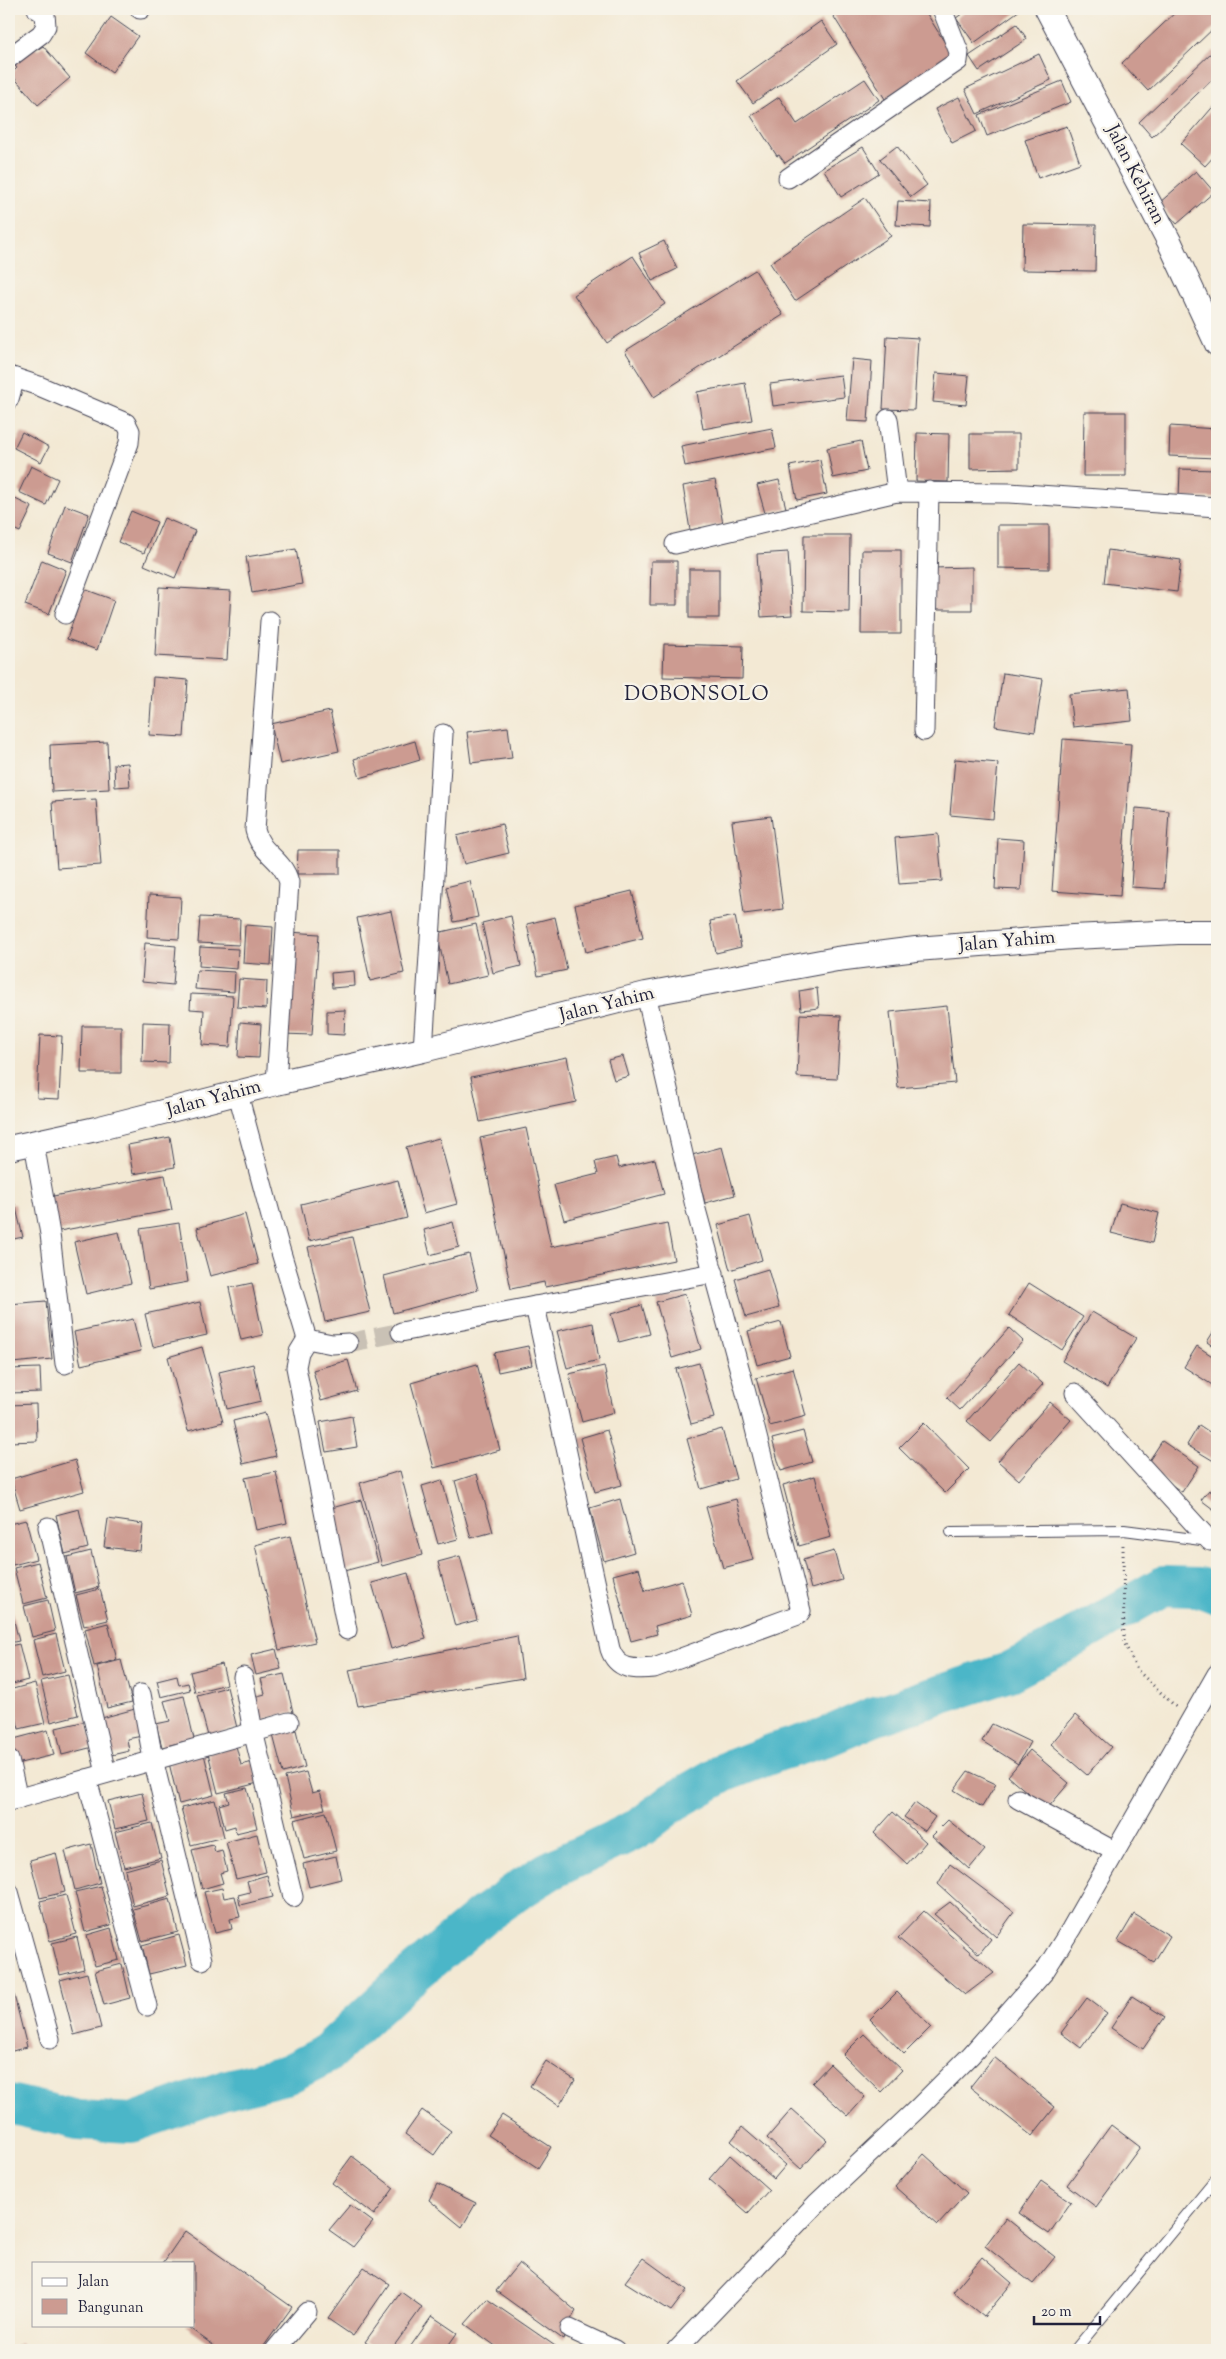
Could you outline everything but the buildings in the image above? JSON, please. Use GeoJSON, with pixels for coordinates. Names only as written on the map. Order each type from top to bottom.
{"type":"FeatureCollection","features":[{"type":"Feature","properties":{"kind":"street"},"geometry":{"type":"LineString","coordinates":[[9,58],[42,34],[46,26],[45,14],[37,9]]}},
{"type":"Feature","properties":{"kind":"street"},"geometry":{"type":"LineString","coordinates":[[788,178],[958,61],[959,52],[942,9]]}},
{"type":"Feature","properties":{"kind":"street","name":"Jalan Kehiran"},"geometry":{"type":"LineString","coordinates":[[1047,9],[1170,243],[1217,344]]}},
{"type":"Feature","properties":{"kind":"street"},"geometry":{"type":"LineString","coordinates":[[9,398],[12,377],[126,423],[130,431],[129,443],[65,614]]}},
{"type":"Feature","properties":{"kind":"street"},"geometry":{"type":"LineString","coordinates":[[888,419],[897,492]]}},
{"type":"Feature","properties":{"kind":"street"},"geometry":{"type":"LineString","coordinates":[[924,731],[929,491]]}},
{"type":"Feature","properties":{"kind":"street"},"geometry":{"type":"LineString","coordinates":[[675,544],[897,492],[1009,493],[1217,507]]}},
{"type":"Feature","properties":{"kind":"street"},"geometry":{"type":"LineString","coordinates":[[270,621],[255,830],[258,843],[280,863],[286,872],[289,882],[276,1083]]}},
{"type":"Feature","properties":{"kind":"street"},"geometry":{"type":"LineString","coordinates":[[423,1050],[443,734]]}},
{"type":"Feature","properties":{"kind":"street","name":"Jalan Yahim"},"geometry":{"type":"LineString","coordinates":[[9,1148],[238,1094],[276,1083],[423,1050],[646,994],[838,959],[916,949],[1073,937],[1217,932]]}},
{"type":"Feature","properties":{"kind":"street"},"geometry":{"type":"LineString","coordinates":[[535,1306],[613,1658],[622,1666],[636,1670],[654,1668],[798,1615],[801,1610],[683,1158],[646,994]]}},
{"type":"Feature","properties":{"kind":"street"},"geometry":{"type":"LineString","coordinates":[[238,1094],[277,1239],[307,1339],[299,1352],[296,1367],[347,1630]]}},
{"type":"Feature","properties":{"kind":"street"},"geometry":{"type":"LineString","coordinates":[[34,1143],[50,1234],[65,1364]]}},
{"type":"Feature","properties":{"kind":"street"},"geometry":{"type":"LineString","coordinates":[[401,1332],[714,1273]]}},
{"type":"Feature","properties":{"kind":"street"},"geometry":{"type":"LineString","coordinates":[[307,1339],[332,1344],[348,1343]]}},
{"type":"Feature","properties":{"kind":"street"},"geometry":{"type":"LineString","coordinates":[[1075,1393],[1214,1542]]}},
{"type":"Feature","properties":{"kind":"street"},"geometry":{"type":"LineString","coordinates":[[48,1527],[106,1773]]}},
{"type":"Feature","properties":{"kind":"street"},"geometry":{"type":"LineString","coordinates":[[676,2350],[789,2231],[918,2108],[1044,1972],[1071,1929],[1114,1850],[1217,1674]]}},
{"type":"Feature","properties":{"kind":"street"},"geometry":{"type":"LineString","coordinates":[[243,1677],[253,1731],[293,1897]]}},
{"type":"Feature","properties":{"kind":"street"},"geometry":{"type":"LineString","coordinates":[[141,1694],[153,1759],[202,1960]]}},
{"type":"Feature","properties":{"kind":"street"},"geometry":{"type":"LineString","coordinates":[[9,1760],[14,1800],[153,1759],[289,1722]]}},
{"type":"Feature","properties":{"kind":"street"},"geometry":{"type":"LineString","coordinates":[[87,1779],[147,2006]]}},
{"type":"Feature","properties":{"kind":"street"},"geometry":{"type":"LineString","coordinates":[[1018,1799],[1114,1850]]}},
{"type":"Feature","properties":{"kind":"street"},"geometry":{"type":"LineString","coordinates":[[9,1892],[50,2039]]}},
{"type":"Feature","properties":{"kind":"street"},"geometry":{"type":"LineString","coordinates":[[275,2350],[307,2312]]}},
{"type":"Feature","properties":{"kind":"street"},"geometry":{"type":"LineString","coordinates":[[570,2329],[615,2350]]}},
{"type":"Feature","properties":{"kind":"lane"},"geometry":{"type":"LineString","coordinates":[[951,1532],[1124,1530],[1214,1542]]}},
{"type":"Feature","properties":{"kind":"lane"},"geometry":{"type":"LineString","coordinates":[[1075,2350],[1217,2178]]}},
{"type":"Feature","properties":{"kind":"path"},"geometry":{"type":"LineString","coordinates":[[1123,1553],[1124,1642],[1137,1670],[1191,1721]]}},
{"type":"Feature","properties":{"kind":"waterway"},"geometry":{"type":"LineString","coordinates":[[9,2104],[78,2120],[132,2123],[225,2090],[288,2074],[325,2055],[398,1987],[482,1916],[519,1890],[549,1871],[641,1827],[673,1802],[725,1772],[777,1752],[826,1737],[873,1717],[1009,1672],[1066,1642],[1163,1586],[1199,1587],[1217,1594]]}},
{"type":"Feature","properties":{"kind":"tunnel"},"geometry":{"type":"LineString","coordinates":[[348,1343],[401,1332]]}},
{"type":"Feature","properties":{"kind":"district","name":"DOBONSOLO"},"geometry":{"type":"Point","coordinates":[697,695]}}]}
